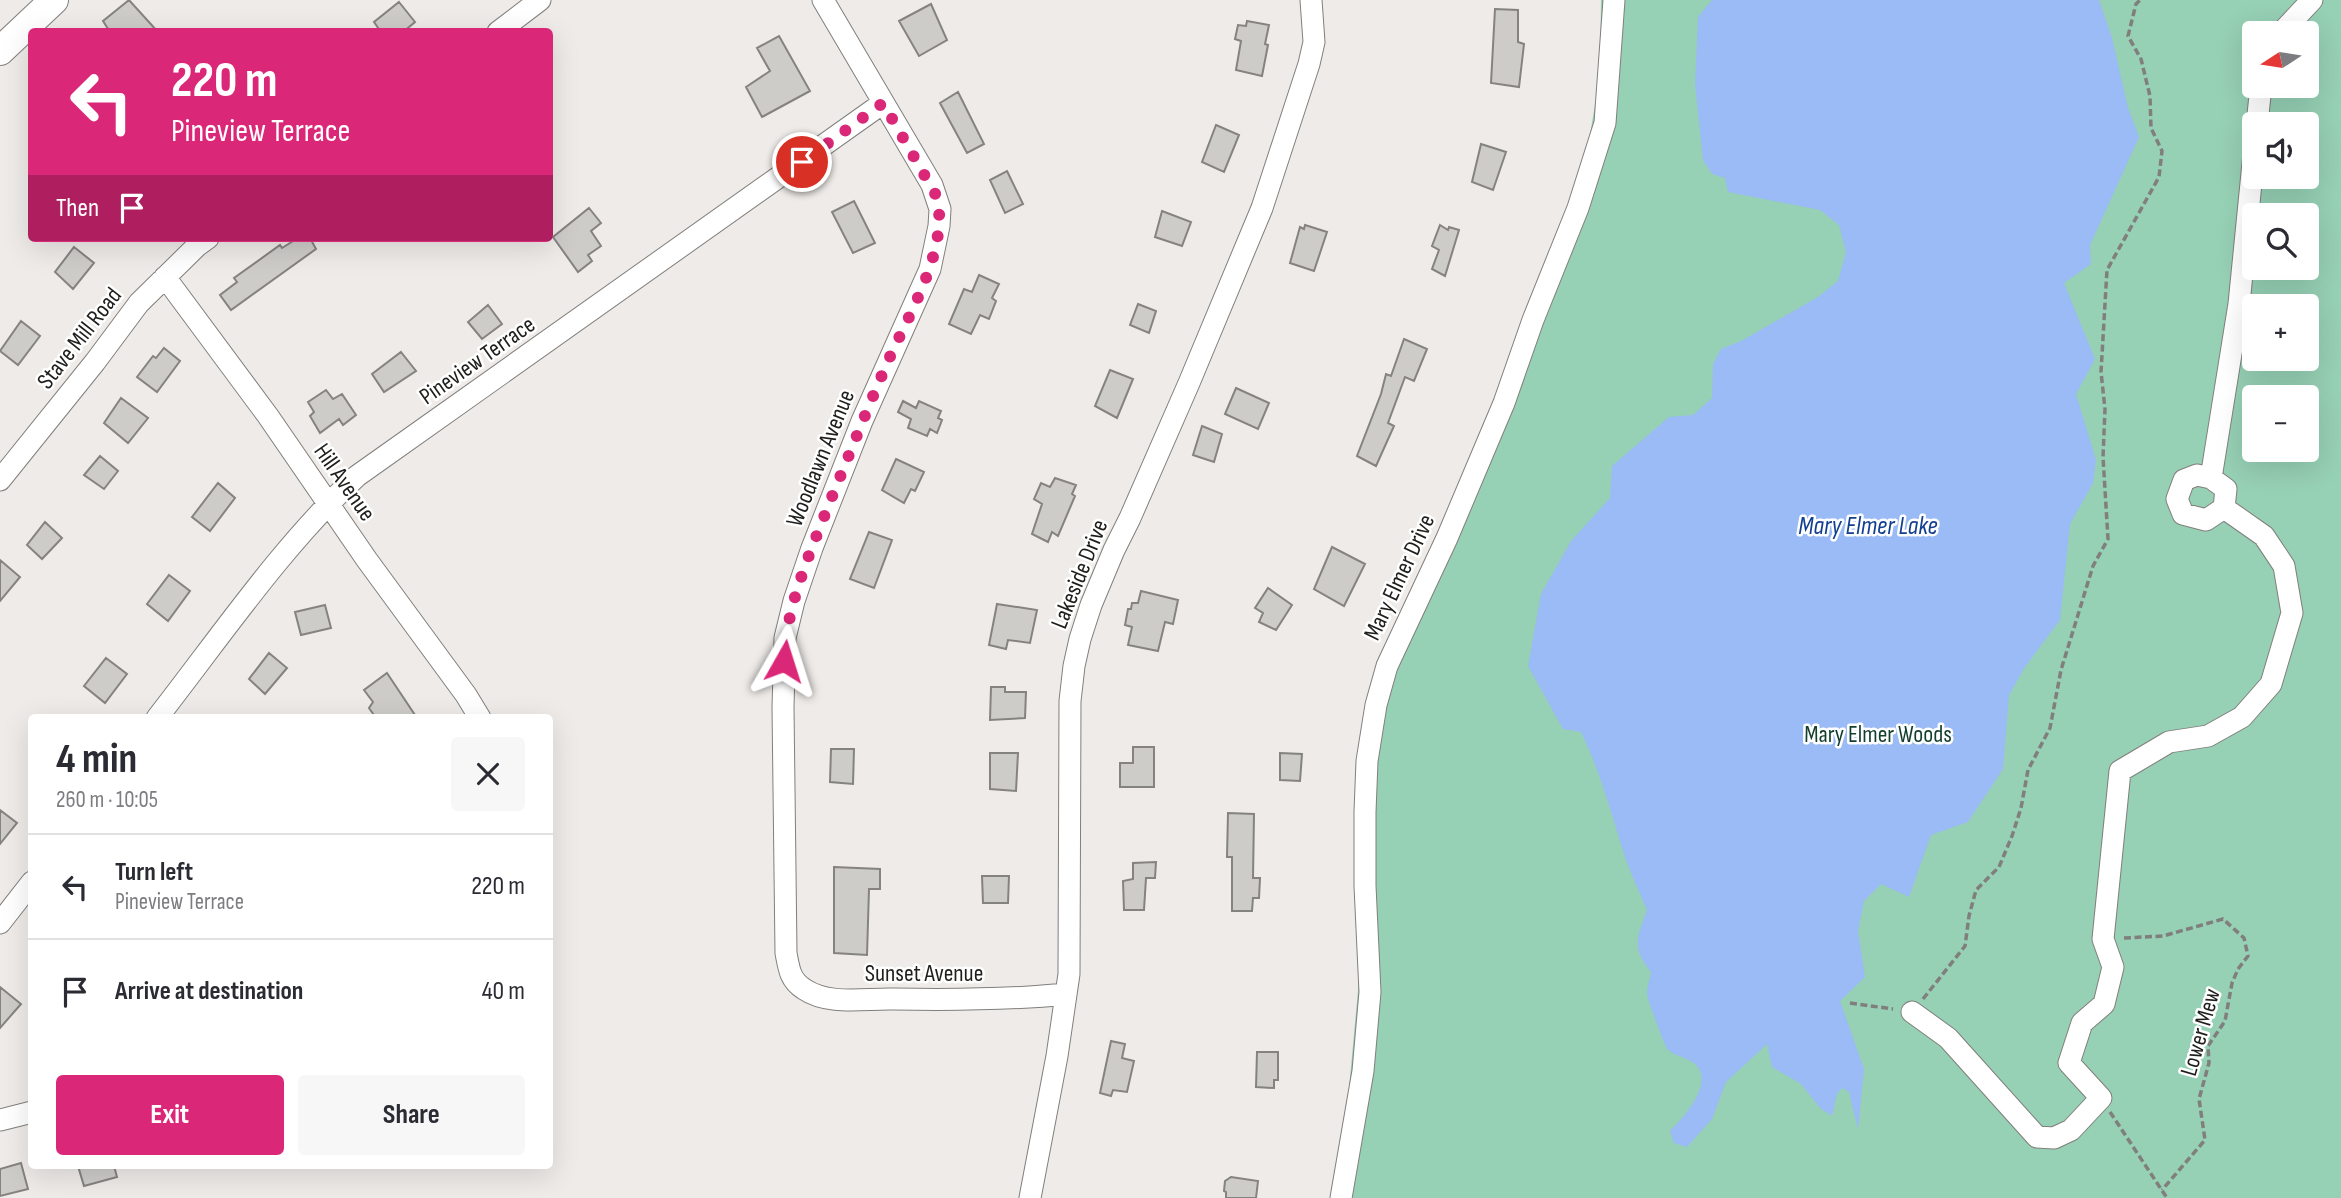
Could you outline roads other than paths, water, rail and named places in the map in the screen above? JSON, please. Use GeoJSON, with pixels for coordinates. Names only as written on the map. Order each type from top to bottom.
{"type":"FeatureCollection","features":[{"type":"Feature","properties":{"kind":"main road"},"geometry":{"type":"LineString","coordinates":[[0,51],[54,0]]}},
{"type":"Feature","properties":{"kind":"street"},"geometry":{"type":"LineString","coordinates":[[503,28],[540,0]]}},
{"type":"Feature","properties":{"kind":"street","name":"Woodlawn Avenue"},"geometry":{"type":"LineString","coordinates":[[790,974],[786,953],[783,707],[785,638],[812,548],[862,421],[930,269],[940,209],[937,197],[823,0]]}},
{"type":"Feature","properties":{"kind":"street","name":"Lakeside Drive"},"geometry":{"type":"LineString","coordinates":[[1030,1198],[1055,1069],[1069,974],[1070,701],[1077,652],[1091,604],[1189,383],[1262,208],[1309,64],[1314,34],[1311,0]]}},
{"type":"Feature","properties":{"kind":"street","name":"Mary Elmer Drive"},"geometry":{"type":"LineString","coordinates":[[1341,1198],[1363,1072],[1370,992],[1365,812],[1367,761],[1376,705],[1387,666],[1447,538],[1504,403],[1533,320],[1578,208],[1605,123],[1614,0]]}},
{"type":"Feature","properties":{"kind":"street"},"geometry":{"type":"LineString","coordinates":[[2292,21],[2312,0]]}},
{"type":"Feature","properties":{"kind":"street","name":"Pineview Terrace"},"geometry":{"type":"LineString","coordinates":[[160,714],[279,561],[328,503],[357,476],[883,103]]}},
{"type":"Feature","properties":{"kind":"street"},"geometry":{"type":"LineString","coordinates":[[2211,478],[2239,304],[2250,189]]}},
{"type":"Feature","properties":{"kind":"street","name":"Stave Mill Road"},"geometry":{"type":"LineString","coordinates":[[0,480],[139,303],[204,242]]}},
{"type":"Feature","properties":{"kind":"street","name":"Hill Avenue"},"geometry":{"type":"LineString","coordinates":[[165,277],[268,416],[478,714]]}},
{"type":"Feature","properties":{"kind":"street"},"geometry":{"type":"LineString","coordinates":[[2196,475],[2211,478],[2226,489],[2224,508],[2206,520],[2183,514],[2177,499],[2183,480],[2196,475]]}},
{"type":"Feature","properties":{"kind":"street"},"geometry":{"type":"LineString","coordinates":[[1912,1012],[1948,1038],[2037,1137],[2054,1138],[2071,1130],[2101,1098],[2069,1063],[2082,1023],[2104,1004],[2113,967],[2103,939],[2120,771],[2169,742],[2208,736],[2242,717],[2271,684],[2292,613],[2284,566],[2278,556],[2264,536],[2224,508]]}},
{"type":"Feature","properties":{"kind":"street"},"geometry":{"type":"LineString","coordinates":[[0,923],[28,887]]}},
{"type":"Feature","properties":{"kind":"street","name":"Sunset Avenue"},"geometry":{"type":"LineString","coordinates":[[790,974],[792,980],[803,989],[827,999],[965,1001],[1066,994]]}},
{"type":"Feature","properties":{"kind":"street"},"geometry":{"type":"LineString","coordinates":[[0,1120],[28,1113]]}},
{"type":"Feature","properties":{"kind":"water","name":"Mary Elmer Lake"},"geometry":{"type":"Polygon","coordinates":[[[1712,0],[2099,0],[2112,38],[2128,108],[2139,137],[2090,245],[2091,264],[2064,283],[2095,359],[2076,394],[2096,460],[2093,483],[2070,524],[2060,620],[2025,667],[2009,695],[2003,769],[1968,822],[1931,835],[1909,897],[1881,884],[1864,901],[1858,931],[1865,977],[1840,1001],[1864,1069],[1858,1130],[1849,1092],[1842,1088],[1837,1094],[1832,1116],[1820,1108],[1801,1084],[1772,1067],[1767,1044],[1726,1082],[1712,1119],[1687,1147],[1674,1143],[1670,1131],[1694,1101],[1699,1091],[1701,1074],[1694,1063],[1668,1050],[1650,1004],[1647,994],[1651,972],[1638,949],[1647,910],[1628,866],[1600,779],[1581,732],[1563,729],[1528,666],[1541,594],[1571,541],[1610,498],[1612,466],[1669,417],[1693,415],[1712,398],[1713,364],[1721,349],[1743,340],[1818,297],[1838,281],[1846,252],[1839,225],[1820,210],[1728,192],[1725,178],[1712,174],[1703,160],[1695,84],[1698,17],[1712,0]]]}},
{"type":"Feature","properties":{"kind":"park label","name":"Mary Elmer Woods"},"geometry":{"type":"Point","coordinates":[1878,734]}}]}
